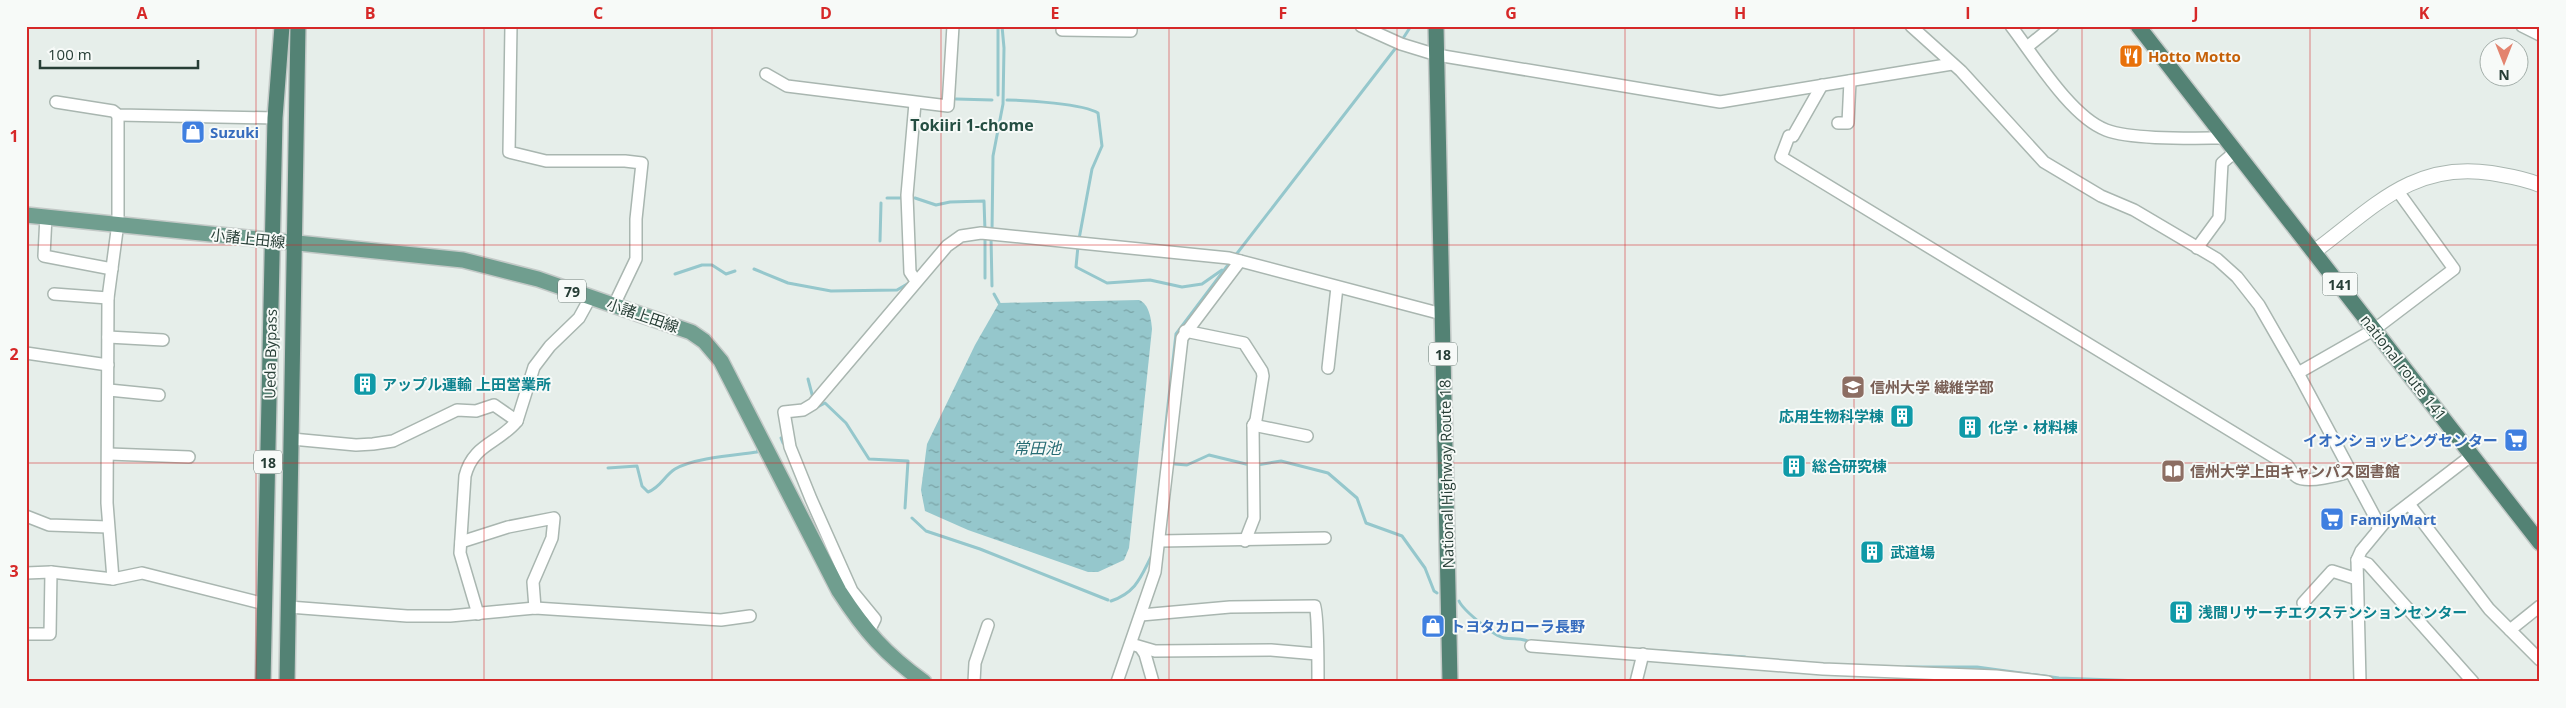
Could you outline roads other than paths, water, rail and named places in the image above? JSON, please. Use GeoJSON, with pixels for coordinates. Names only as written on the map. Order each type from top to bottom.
{"type":"FeatureCollection","features":[{"type":"Feature","properties":{"kind":"highway","name":"Ueda Bypass"},"geometry":{"type":"LineString","coordinates":[[263,682],[275,118],[282,26]]}},
{"type":"Feature","properties":{"kind":"highway","name":"Ueda Bypass"},"geometry":{"type":"LineString","coordinates":[[287,682],[296,243],[298,26]]}},
{"type":"Feature","properties":{"kind":"highway","name":"National Highway Route 18"},"geometry":{"type":"LineString","coordinates":[[1436,26],[1450,682]]}},
{"type":"Feature","properties":{"kind":"highway","name":"national route 141"},"geometry":{"type":"LineString","coordinates":[[2138,26],[2540,543]]}},
{"type":"Feature","properties":{"kind":"main road","name":"小諸上田線"},"geometry":{"type":"LineString","coordinates":[[26,215],[118,223],[488,265],[538,279],[691,332],[704,341],[727,371],[839,591],[868,633],[892,659],[924,682]]}},
{"type":"Feature","properties":{"kind":"street"},"geometry":{"type":"LineString","coordinates":[[511,26],[509,152],[546,161],[625,161],[642,163],[636,219],[636,259],[614,305]]}},
{"type":"Feature","properties":{"kind":"street"},"geometry":{"type":"LineString","coordinates":[[766,74],[787,86],[948,106],[953,26]]}},
{"type":"Feature","properties":{"kind":"street"},"geometry":{"type":"LineString","coordinates":[[1062,30],[1131,31],[1131,26]]}},
{"type":"Feature","properties":{"kind":"street"},"geometry":{"type":"LineString","coordinates":[[1361,26],[1398,43],[1437,55],[1713,102],[1952,64]]}},
{"type":"Feature","properties":{"kind":"street"},"geometry":{"type":"LineString","coordinates":[[1911,26],[1952,64],[2044,162],[2101,196],[2134,210],[2228,268],[2249,291],[2298,373],[2352,471],[2378,528]]}},
{"type":"Feature","properties":{"kind":"street"},"geometry":{"type":"LineString","coordinates":[[2011,26],[2073,107],[2088,120],[2104,130],[2122,134],[2224,138]]}},
{"type":"Feature","properties":{"kind":"street"},"geometry":{"type":"LineString","coordinates":[[2026,47],[2053,26]]}},
{"type":"Feature","properties":{"kind":"street"},"geometry":{"type":"LineString","coordinates":[[2522,26],[2540,35]]}},
{"type":"Feature","properties":{"kind":"street"},"geometry":{"type":"LineString","coordinates":[[1838,124],[1848,123],[1850,80]]}},
{"type":"Feature","properties":{"kind":"street"},"geometry":{"type":"LineString","coordinates":[[1822,85],[1793,136],[1789,136],[1781,157],[2287,465],[2295,476],[2301,479],[2332,477],[2352,471]]}},
{"type":"Feature","properties":{"kind":"street"},"geometry":{"type":"LineString","coordinates":[[56,102],[113,110],[118,115],[275,118]]}},
{"type":"Feature","properties":{"kind":"street"},"geometry":{"type":"LineString","coordinates":[[914,103],[907,195],[910,272],[916,281]]}},
{"type":"Feature","properties":{"kind":"street"},"geometry":{"type":"LineString","coordinates":[[113,579],[108,527],[108,298],[118,223],[118,115]]}},
{"type":"Feature","properties":{"kind":"street"},"geometry":{"type":"LineString","coordinates":[[2197,248],[2219,218],[2222,163],[2235,152]]}},
{"type":"Feature","properties":{"kind":"street"},"geometry":{"type":"LineString","coordinates":[[2315,252],[2397,190],[2434,174],[2471,170],[2524,179],[2540,185]]}},
{"type":"Feature","properties":{"kind":"street"},"geometry":{"type":"LineString","coordinates":[[2298,373],[2374,329],[2454,269],[2397,190]]}},
{"type":"Feature","properties":{"kind":"street"},"geometry":{"type":"LineString","coordinates":[[46,216],[44,256],[112,269]]}},
{"type":"Feature","properties":{"kind":"street"},"geometry":{"type":"LineString","coordinates":[[868,633],[875,619],[852,591],[810,498],[790,447],[784,412],[803,410],[813,404],[916,281],[953,241],[963,235],[981,233],[1235,260],[1442,314]]}},
{"type":"Feature","properties":{"kind":"street"},"geometry":{"type":"LineString","coordinates":[[1117,682],[1136,646],[1141,615],[1154,577],[1160,541],[1181,342],[1185,331],[1235,260]]}},
{"type":"Feature","properties":{"kind":"street"},"geometry":{"type":"LineString","coordinates":[[1328,368],[1336,287]]}},
{"type":"Feature","properties":{"kind":"street"},"geometry":{"type":"LineString","coordinates":[[54,294],[108,298]]}},
{"type":"Feature","properties":{"kind":"street"},"geometry":{"type":"LineString","coordinates":[[478,614],[460,553],[465,476],[468,465],[476,453],[511,428],[517,421],[534,367],[550,346],[579,318],[590,298]]}},
{"type":"Feature","properties":{"kind":"street"},"geometry":{"type":"LineString","coordinates":[[1185,331],[1246,344],[1263,376],[1253,425],[1254,518],[1245,541]]}},
{"type":"Feature","properties":{"kind":"street"},"geometry":{"type":"LineString","coordinates":[[108,337],[164,340]]}},
{"type":"Feature","properties":{"kind":"street"},"geometry":{"type":"LineString","coordinates":[[26,353],[108,366]]}},
{"type":"Feature","properties":{"kind":"street"},"geometry":{"type":"LineString","coordinates":[[109,390],[159,395]]}},
{"type":"Feature","properties":{"kind":"street"},"geometry":{"type":"LineString","coordinates":[[292,439],[356,445],[393,441],[457,410],[476,410],[494,405],[517,421]]}},
{"type":"Feature","properties":{"kind":"street"},"geometry":{"type":"LineString","coordinates":[[1253,425],[1307,436]]}},
{"type":"Feature","properties":{"kind":"street"},"geometry":{"type":"LineString","coordinates":[[108,454],[189,457]]}},
{"type":"Feature","properties":{"kind":"street"},"geometry":{"type":"LineString","coordinates":[[2360,682],[2357,560],[2361,551],[2378,528],[2472,455]]}},
{"type":"Feature","properties":{"kind":"street"},"geometry":{"type":"LineString","coordinates":[[2409,504],[2489,609],[2540,660]]}},
{"type":"Feature","properties":{"kind":"street"},"geometry":{"type":"LineString","coordinates":[[26,516],[49,525],[108,527]]}},
{"type":"Feature","properties":{"kind":"street"},"geometry":{"type":"LineString","coordinates":[[461,542],[508,527],[554,518],[552,538],[533,582],[535,608]]}},
{"type":"Feature","properties":{"kind":"street"},"geometry":{"type":"LineString","coordinates":[[1160,541],[1245,541],[1325,538]]}},
{"type":"Feature","properties":{"kind":"street"},"geometry":{"type":"LineString","coordinates":[[2357,560],[2368,564],[2473,682]]}},
{"type":"Feature","properties":{"kind":"street"},"geometry":{"type":"LineString","coordinates":[[2303,603],[2332,570],[2357,579]]}},
{"type":"Feature","properties":{"kind":"street"},"geometry":{"type":"LineString","coordinates":[[26,573],[50,572],[113,579],[142,573],[264,604]]}},
{"type":"Feature","properties":{"kind":"street"},"geometry":{"type":"LineString","coordinates":[[26,634],[50,634],[50,572]]}},
{"type":"Feature","properties":{"kind":"street"},"geometry":{"type":"LineString","coordinates":[[1141,615],[1230,607],[1315,606],[1318,612],[1316,654],[1318,682]]}},
{"type":"Feature","properties":{"kind":"street"},"geometry":{"type":"LineString","coordinates":[[2510,630],[2540,606]]}},
{"type":"Feature","properties":{"kind":"street"},"geometry":{"type":"LineString","coordinates":[[289,607],[407,616],[478,614],[535,608],[721,620],[750,616]]}},
{"type":"Feature","properties":{"kind":"street"},"geometry":{"type":"LineString","coordinates":[[974,682],[975,662],[988,625]]}},
{"type":"Feature","properties":{"kind":"street"},"geometry":{"type":"LineString","coordinates":[[1136,646],[1155,651],[1271,650],[1316,654]]}},
{"type":"Feature","properties":{"kind":"street"},"geometry":{"type":"LineString","coordinates":[[1136,646],[1145,654],[1153,682]]}},
{"type":"Feature","properties":{"kind":"street"},"geometry":{"type":"LineString","coordinates":[[1531,646],[1568,646],[1823,669],[1996,676],[2048,682]]}},
{"type":"Feature","properties":{"kind":"street"},"geometry":{"type":"LineString","coordinates":[[1636,682],[1644,654]]}},
{"type":"Feature","properties":{"kind":"water","name":"常田池"},"geometry":{"type":"Polygon","coordinates":[[[1139,300],[1147,308],[1152,329],[1129,548],[1124,560],[1098,572],[1088,572],[968,530],[925,511],[921,490],[927,444],[975,345],[999,303],[1139,300]]]}},
{"type":"Feature","properties":{"kind":"waterway"},"geometry":{"type":"LineString","coordinates":[[998,26],[998,95]]}},
{"type":"Feature","properties":{"kind":"waterway"},"geometry":{"type":"LineString","coordinates":[[992,232],[993,156],[1003,104],[1004,48],[1002,26]]}},
{"type":"Feature","properties":{"kind":"waterway"},"geometry":{"type":"LineString","coordinates":[[1402,40],[1411,26]]}},
{"type":"Feature","properties":{"kind":"waterway"},"geometry":{"type":"LineString","coordinates":[[1235,256],[1398,45]]}},
{"type":"Feature","properties":{"kind":"waterway"},"geometry":{"type":"LineString","coordinates":[[956,99],[992,100]]}},
{"type":"Feature","properties":{"kind":"waterway"},"geometry":{"type":"LineString","coordinates":[[1007,100],[1068,105],[1098,113],[1102,146],[1092,169],[1079,239]]}},
{"type":"Feature","properties":{"kind":"waterway"},"geometry":{"type":"LineString","coordinates":[[887,198],[903,198]]}},
{"type":"Feature","properties":{"kind":"waterway"},"geometry":{"type":"LineString","coordinates":[[915,198],[936,205],[950,202],[984,201],[985,231]]}},
{"type":"Feature","properties":{"kind":"waterway"},"geometry":{"type":"LineString","coordinates":[[880,241],[881,203]]}},
{"type":"Feature","properties":{"kind":"waterway"},"geometry":{"type":"LineString","coordinates":[[985,237],[985,278]]}},
{"type":"Feature","properties":{"kind":"waterway"},"geometry":{"type":"LineString","coordinates":[[991,237],[992,286]]}},
{"type":"Feature","properties":{"kind":"waterway"},"geometry":{"type":"LineString","coordinates":[[1078,246],[1076,267],[1107,283],[1150,280],[1182,287],[1202,284],[1222,270]]}},
{"type":"Feature","properties":{"kind":"waterway"},"geometry":{"type":"LineString","coordinates":[[1163,450],[1176,334],[1231,261]]}},
{"type":"Feature","properties":{"kind":"waterway"},"geometry":{"type":"LineString","coordinates":[[675,274],[702,265],[712,265],[726,274],[735,271]]}},
{"type":"Feature","properties":{"kind":"waterway"},"geometry":{"type":"LineString","coordinates":[[754,269],[788,283],[831,291],[897,290],[909,283]]}},
{"type":"Feature","properties":{"kind":"waterway"},"geometry":{"type":"LineString","coordinates":[[994,294],[999,303]]}},
{"type":"Feature","properties":{"kind":"waterway"},"geometry":{"type":"LineString","coordinates":[[808,379],[813,398]]}},
{"type":"Feature","properties":{"kind":"waterway"},"geometry":{"type":"LineString","coordinates":[[806,413],[825,403],[846,423],[869,459],[908,461],[905,508]]}},
{"type":"Feature","properties":{"kind":"waterway"},"geometry":{"type":"LineString","coordinates":[[781,438],[783,443]]}},
{"type":"Feature","properties":{"kind":"waterway"},"geometry":{"type":"LineString","coordinates":[[608,468],[637,466],[642,486],[648,492],[671,472],[683,465],[714,457],[757,452],[759,447]]}},
{"type":"Feature","properties":{"kind":"waterway"},"geometry":{"type":"LineString","coordinates":[[1175,464],[1187,465],[1209,455],[1250,465]]}},
{"type":"Feature","properties":{"kind":"waterway"},"geometry":{"type":"LineString","coordinates":[[1257,465],[1281,461],[1328,473],[1357,498],[1366,523],[1402,536],[1425,568],[1434,591],[1437,593]]}},
{"type":"Feature","properties":{"kind":"waterway"},"geometry":{"type":"LineString","coordinates":[[912,518],[926,531],[980,549],[1108,600]]}},
{"type":"Feature","properties":{"kind":"waterway"},"geometry":{"type":"LineString","coordinates":[[1111,601],[1127,593],[1132,588],[1152,555]]}},
{"type":"Feature","properties":{"kind":"waterway"},"geometry":{"type":"LineString","coordinates":[[1459,601],[1472,616],[1499,636],[1530,642]]}},
{"type":"Feature","properties":{"kind":"waterway"},"geometry":{"type":"LineString","coordinates":[[1661,651],[1745,657]]}},
{"type":"Feature","properties":{"kind":"waterway"},"geometry":{"type":"LineString","coordinates":[[1906,667],[1977,667],[2059,678],[2169,682]]}},
{"type":"Feature","properties":{"kind":"place","name":"Hotto Motto"},"geometry":{"type":"Point","coordinates":[2131,56]}},
{"type":"Feature","properties":{"kind":"place","name":"Suzuki"},"geometry":{"type":"Point","coordinates":[193,132]}},
{"type":"Feature","properties":{"kind":"place","name":"アップル運輸 上田営業所"},"geometry":{"type":"Point","coordinates":[365,384]}},
{"type":"Feature","properties":{"kind":"place","name":"信州大学 繊維学部"},"geometry":{"type":"Point","coordinates":[1853,387]}},
{"type":"Feature","properties":{"kind":"place","name":"応用生物科学棟"},"geometry":{"type":"Point","coordinates":[1902,416]}},
{"type":"Feature","properties":{"kind":"place","name":"化学・材料棟"},"geometry":{"type":"Point","coordinates":[1970,427]}},
{"type":"Feature","properties":{"kind":"place","name":"イオンショッピングセンター"},"geometry":{"type":"Point","coordinates":[2516,440]}},
{"type":"Feature","properties":{"kind":"place","name":"総合研究棟"},"geometry":{"type":"Point","coordinates":[1794,466]}},
{"type":"Feature","properties":{"kind":"place","name":"信州大学上田キャンパス図書館"},"geometry":{"type":"Point","coordinates":[2173,471]}},
{"type":"Feature","properties":{"kind":"place","name":"FamilyMart"},"geometry":{"type":"Point","coordinates":[2332,519]}},
{"type":"Feature","properties":{"kind":"place","name":"武道場"},"geometry":{"type":"Point","coordinates":[1872,552]}},
{"type":"Feature","properties":{"kind":"place","name":"浅間リサーチエクステンションセンター"},"geometry":{"type":"Point","coordinates":[2181,612]}},
{"type":"Feature","properties":{"kind":"place","name":"トヨタカローラ長野"},"geometry":{"type":"Point","coordinates":[1433,626]}},
{"type":"Feature","properties":{"kind":"district","name":"Tokiiri 1-chome"},"geometry":{"type":"Point","coordinates":[972,125]}}]}
